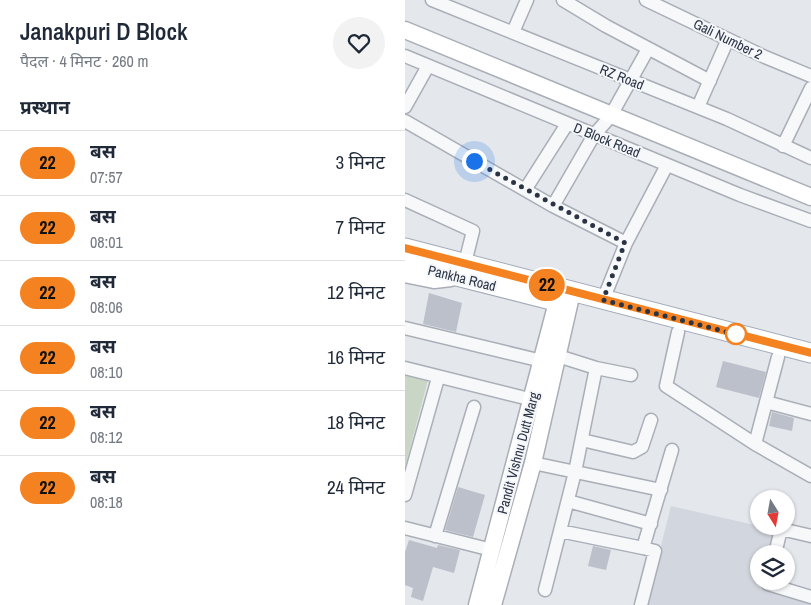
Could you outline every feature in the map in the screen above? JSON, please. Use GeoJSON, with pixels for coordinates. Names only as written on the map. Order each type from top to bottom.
{"type":"FeatureCollection","features":[{"type":"Feature","properties":{"kind":"main road","name":"Pankha Road"},"geometry":{"type":"LineString","coordinates":[[405,248],[462,271]]}},
{"type":"Feature","properties":{"kind":"main road","name":"Pankha Road"},"geometry":{"type":"LineString","coordinates":[[405,263],[462,271],[565,297],[678,332],[811,365]]}},
{"type":"Feature","properties":{"kind":"main road","name":"Pankha Road"},"geometry":{"type":"LineString","coordinates":[[565,297],[603,300],[811,353]]}},
{"type":"Feature","properties":{"kind":"street","name":"RZ Road"},"geometry":{"type":"LineString","coordinates":[[432,0],[698,107],[811,158]]}},
{"type":"Feature","properties":{"kind":"street"},"geometry":{"type":"LineString","coordinates":[[513,32],[527,0]]}},
{"type":"Feature","properties":{"kind":"street"},"geometry":{"type":"LineString","coordinates":[[563,0],[648,49],[709,81]]}},
{"type":"Feature","properties":{"kind":"street","name":"Gali Number 2"},"geometry":{"type":"LineString","coordinates":[[646,0],[727,39],[811,76]]}},
{"type":"Feature","properties":{"kind":"street"},"geometry":{"type":"LineString","coordinates":[[405,30],[610,116],[811,197]]}},
{"type":"Feature","properties":{"kind":"street"},"geometry":{"type":"LineString","coordinates":[[698,107],[727,39]]}},
{"type":"Feature","properties":{"kind":"street"},"geometry":{"type":"LineString","coordinates":[[553,206],[594,135],[610,116],[648,49]]}},
{"type":"Feature","properties":{"kind":"street","name":"D Block Road"},"geometry":{"type":"LineString","coordinates":[[405,56],[667,165],[811,221]]}},
{"type":"Feature","properties":{"kind":"street"},"geometry":{"type":"LineString","coordinates":[[405,107],[428,66]]}},
{"type":"Feature","properties":{"kind":"street"},"geometry":{"type":"LineString","coordinates":[[783,146],[811,88]]}},
{"type":"Feature","properties":{"kind":"street"},"geometry":{"type":"LineString","coordinates":[[405,121],[553,206],[625,243]]}},
{"type":"Feature","properties":{"kind":"street"},"geometry":{"type":"LineString","coordinates":[[525,190],[567,124]]}},
{"type":"Feature","properties":{"kind":"street"},"geometry":{"type":"LineString","coordinates":[[603,300],[625,243],[667,165]]}},
{"type":"Feature","properties":{"kind":"street"},"geometry":{"type":"LineString","coordinates":[[405,200],[473,231],[462,271]]}},
{"type":"Feature","properties":{"kind":"street"},"geometry":{"type":"LineString","coordinates":[[405,240],[437,248],[462,271]]}},
{"type":"Feature","properties":{"kind":"street"},"geometry":{"type":"LineString","coordinates":[[405,274],[434,280],[462,271]]}},
{"type":"Feature","properties":{"kind":"street","name":"Pandit Vishnu Dutt Marg"},"geometry":{"type":"LineString","coordinates":[[493,605],[533,463],[550,358],[565,297]]}},
{"type":"Feature","properties":{"kind":"street"},"geometry":{"type":"LineString","coordinates":[[405,328],[631,375]]}},
{"type":"Feature","properties":{"kind":"street"},"geometry":{"type":"LineString","coordinates":[[678,332],[666,386],[755,444],[811,476]]}},
{"type":"Feature","properties":{"kind":"street"},"geometry":{"type":"LineString","coordinates":[[755,444],[778,357]]}},
{"type":"Feature","properties":{"kind":"street","name":"Pandit Vishnu Dutt Marg"},"geometry":{"type":"LineString","coordinates":[[477,605],[533,400],[550,358]]}},
{"type":"Feature","properties":{"kind":"street"},"geometry":{"type":"LineString","coordinates":[[405,368],[438,378],[533,400]]}},
{"type":"Feature","properties":{"kind":"street"},"geometry":{"type":"LineString","coordinates":[[545,590],[575,472],[596,368]]}},
{"type":"Feature","properties":{"kind":"street"},"geometry":{"type":"LineString","coordinates":[[405,495],[438,378]]}},
{"type":"Feature","properties":{"kind":"street"},"geometry":{"type":"LineString","coordinates":[[766,402],[811,414]]}},
{"type":"Feature","properties":{"kind":"street"},"geometry":{"type":"LineString","coordinates":[[435,536],[474,407]]}},
{"type":"Feature","properties":{"kind":"street"},"geometry":{"type":"LineString","coordinates":[[581,440],[633,452],[642,447],[651,420]]}},
{"type":"Feature","properties":{"kind":"street"},"geometry":{"type":"LineString","coordinates":[[643,548],[672,450]]}},
{"type":"Feature","properties":{"kind":"street"},"geometry":{"type":"LineString","coordinates":[[533,463],[661,490]]}},
{"type":"Feature","properties":{"kind":"street"},"geometry":{"type":"LineString","coordinates":[[567,501],[651,524]]}},
{"type":"Feature","properties":{"kind":"street"},"geometry":{"type":"LineString","coordinates":[[405,528],[492,550]]}},
{"type":"Feature","properties":{"kind":"street"},"geometry":{"type":"LineString","coordinates":[[777,545],[781,529],[811,536]]}},
{"type":"Feature","properties":{"kind":"street"},"geometry":{"type":"LineString","coordinates":[[560,531],[655,551],[641,605]]}},
{"type":"Feature","properties":{"kind":"street"},"geometry":{"type":"LineString","coordinates":[[788,590],[811,597]]}},
{"type":"Feature","properties":{"kind":"shaded area"},"geometry":{"type":"Polygon","coordinates":[[[671,506],[750,524],[750,535],[775,535],[772,545],[750,545],[750,590],[765,590],[811,601],[811,605],[646,605],[671,506]]]}},
{"type":"Feature","properties":{"kind":"green space"},"geometry":{"type":"Polygon","coordinates":[[[405,374],[428,380],[405,467],[405,374]]]}},
{"type":"Feature","properties":{"kind":"building"},"geometry":{"type":"Polygon","coordinates":[[[429,293],[462,303],[456,332],[423,324],[429,293]]]}},
{"type":"Feature","properties":{"kind":"building"},"geometry":{"type":"Polygon","coordinates":[[[723,361],[766,372],[759,398],[716,387],[723,361]]]}},
{"type":"Feature","properties":{"kind":"building"},"geometry":{"type":"Polygon","coordinates":[[[772,412],[794,418],[792,431],[769,426],[772,412]]]}},
{"type":"Feature","properties":{"kind":"building"},"geometry":{"type":"Polygon","coordinates":[[[458,487],[485,495],[473,537],[445,530],[458,487]]]}},
{"type":"Feature","properties":{"kind":"building"},"geometry":{"type":"Polygon","coordinates":[[[409,540],[437,548],[438,545],[460,550],[454,573],[433,567],[423,601],[411,597],[413,588],[405,585],[405,552],[409,540]]]}},
{"type":"Feature","properties":{"kind":"building"},"geometry":{"type":"Polygon","coordinates":[[[593,546],[611,550],[606,570],[588,566],[593,546]]]}},
{"type":"Feature","properties":{"kind":"bus line","name":"22"},"geometry":{"type":"LineString","coordinates":[[405,248],[811,353]]}},
{"type":"Feature","properties":{"kind":"route"},"geometry":{"type":"LineString","coordinates":[[474,161],[553,206],[625,243],[603,300],[743,336],[736,334]]}}]}
